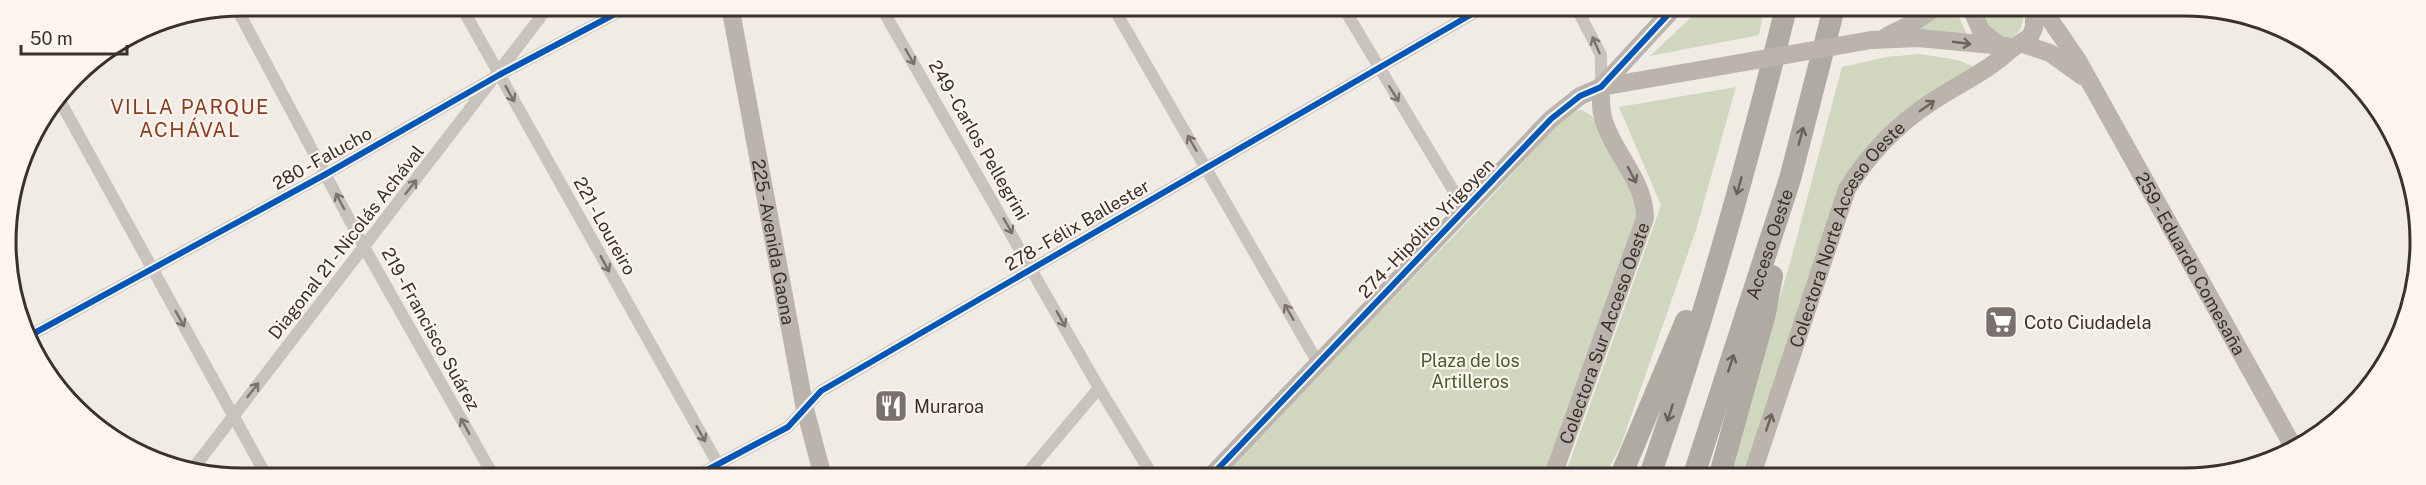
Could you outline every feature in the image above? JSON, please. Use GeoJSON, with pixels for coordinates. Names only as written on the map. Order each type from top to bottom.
{"type":"FeatureCollection","features":[{"type":"Feature","properties":{"kind":"highway"},"geometry":{"type":"LineString","coordinates":[[1652,468],[1727,229],[1759,118],[1784,16]]}},
{"type":"Feature","properties":{"kind":"highway","name":"Acceso Oeste"},"geometry":{"type":"LineString","coordinates":[[1696,468],[1790,179],[1832,16]]}},
{"type":"Feature","properties":{"kind":"highway"},"geometry":{"type":"LineString","coordinates":[[1722,468],[1765,313],[1790,179]]}},
{"type":"Feature","properties":{"kind":"highway"},"geometry":{"type":"LineString","coordinates":[[1624,468],[1727,229]]}},
{"type":"Feature","properties":{"kind":"street","name":"219 - Francisco Suárez"},"geometry":{"type":"LineString","coordinates":[[241,16],[364,248],[489,468]]}},
{"type":"Feature","properties":{"kind":"street","name":"221 - Loureiro"},"geometry":{"type":"LineString","coordinates":[[466,16],[718,464]]}},
{"type":"Feature","properties":{"kind":"street","name":"Diagonal 21 - Nicolás Achával"},"geometry":{"type":"LineString","coordinates":[[197,464],[542,16]]}},
{"type":"Feature","properties":{"kind":"street","name":"280 - Falucho"},"geometry":{"type":"LineString","coordinates":[[36,332],[326,174],[498,75],[611,16]]}},
{"type":"Feature","properties":{"kind":"street","name":"225 - Avenida Gaona"},"geometry":{"type":"LineString","coordinates":[[732,16],[805,410],[820,468]]}},
{"type":"Feature","properties":{"kind":"street","name":"249 - Carlos Pellegrini"},"geometry":{"type":"LineString","coordinates":[[886,16],[1099,388],[1148,468]]}},
{"type":"Feature","properties":{"kind":"street"},"geometry":{"type":"LineString","coordinates":[[1118,16],[1318,363]]}},
{"type":"Feature","properties":{"kind":"street"},"geometry":{"type":"LineString","coordinates":[[1348,16],[1465,210]]}},
{"type":"Feature","properties":{"kind":"street","name":"278 - Félix Ballester"},"geometry":{"type":"LineString","coordinates":[[711,468],[788,427],[821,391],[1469,16]]}},
{"type":"Feature","properties":{"kind":"street"},"geometry":{"type":"LineString","coordinates":[[1580,16],[1600,55],[1601,87],[1877,39],[1918,38],[2012,45],[2034,28],[2034,16]]}},
{"type":"Feature","properties":{"kind":"street","name":"274 - Hipólito Yrigoyen"},"geometry":{"type":"LineString","coordinates":[[1218,468],[1551,119],[1580,96],[1601,87],[1666,16]]}},
{"type":"Feature","properties":{"kind":"street"},"geometry":{"type":"LineString","coordinates":[[1877,39],[1911,24],[1922,16]]}},
{"type":"Feature","properties":{"kind":"street"},"geometry":{"type":"LineString","coordinates":[[1975,16],[1981,30],[2012,45]]}},
{"type":"Feature","properties":{"kind":"street","name":"259 - Eduardo Comesaña"},"geometry":{"type":"LineString","coordinates":[[2048,16],[2059,31],[2290,441]]}},
{"type":"Feature","properties":{"kind":"street","name":"259 - Eduardo Comesaña"},"geometry":{"type":"LineString","coordinates":[[2012,45],[2050,53],[2085,79]]}},
{"type":"Feature","properties":{"kind":"street","name":"Colectora Norte Acceso Oeste"},"geometry":{"type":"LineString","coordinates":[[1754,468],[1847,189],[1865,160],[1896,128],[1929,103],[1977,77],[2012,45]]}},
{"type":"Feature","properties":{"kind":"street","name":"Colectora Sur Acceso Oeste"},"geometry":{"type":"LineString","coordinates":[[1556,468],[1645,218],[1645,207],[1638,185],[1604,123],[1601,87]]}},
{"type":"Feature","properties":{"kind":"street"},"geometry":{"type":"LineString","coordinates":[[62,106],[262,468]]}},
{"type":"Feature","properties":{"kind":"street"},"geometry":{"type":"LineString","coordinates":[[1031,468],[1099,388]]}},
{"type":"Feature","properties":{"kind":"green space"},"geometry":{"type":"Polygon","coordinates":[[[1692,16],[1763,16],[1759,35],[1650,56],[1692,16]]]}},
{"type":"Feature","properties":{"kind":"green space"},"geometry":{"type":"Polygon","coordinates":[[[1932,16],[1958,16],[1969,40],[1909,32],[1932,16]]]}},
{"type":"Feature","properties":{"kind":"green space"},"geometry":{"type":"Polygon","coordinates":[[[1981,16],[2023,16],[2021,27],[2016,34],[1998,41],[1981,16]]]}},
{"type":"Feature","properties":{"kind":"green space"},"geometry":{"type":"Polygon","coordinates":[[[1920,54],[1958,60],[1980,69],[1844,178],[1813,263],[1747,468],[1729,468],[1790,263],[1842,67],[1886,57],[1920,54]]]}},
{"type":"Feature","properties":{"kind":"green space"},"geometry":{"type":"Polygon","coordinates":[[[1736,87],[1696,230],[1621,445],[1609,468],[1568,468],[1661,205],[1619,107],[1736,87]]]}},
{"type":"Feature","properties":{"kind":"green space","name":"Plaza de los Artilleros"},"geometry":{"type":"Polygon","coordinates":[[[1582,110],[1592,116],[1635,196],[1636,218],[1548,468],[1228,468],[1480,209],[1569,112],[1582,110]]]}},
{"type":"Feature","properties":{"kind":"cycle path"},"geometry":{"type":"LineString","coordinates":[[36,332],[326,174],[499,75],[611,16]]}},
{"type":"Feature","properties":{"kind":"cycle path"},"geometry":{"type":"LineString","coordinates":[[711,468],[788,427],[821,391],[1468,16]]}},
{"type":"Feature","properties":{"kind":"cycle path"},"geometry":{"type":"LineString","coordinates":[[1219,468],[1551,119],[1580,96],[1601,87],[1667,16]]}},
{"type":"Feature","properties":{"kind":"place","name":"Coto Ciudadela"},"geometry":{"type":"Point","coordinates":[2001,322]}},
{"type":"Feature","properties":{"kind":"place","name":"Muraroa"},"geometry":{"type":"Point","coordinates":[891,406]}},
{"type":"Feature","properties":{"kind":"district","name":"VILLA PARQUE ACHÁVAL"},"geometry":{"type":"Point","coordinates":[190,118]}}]}
